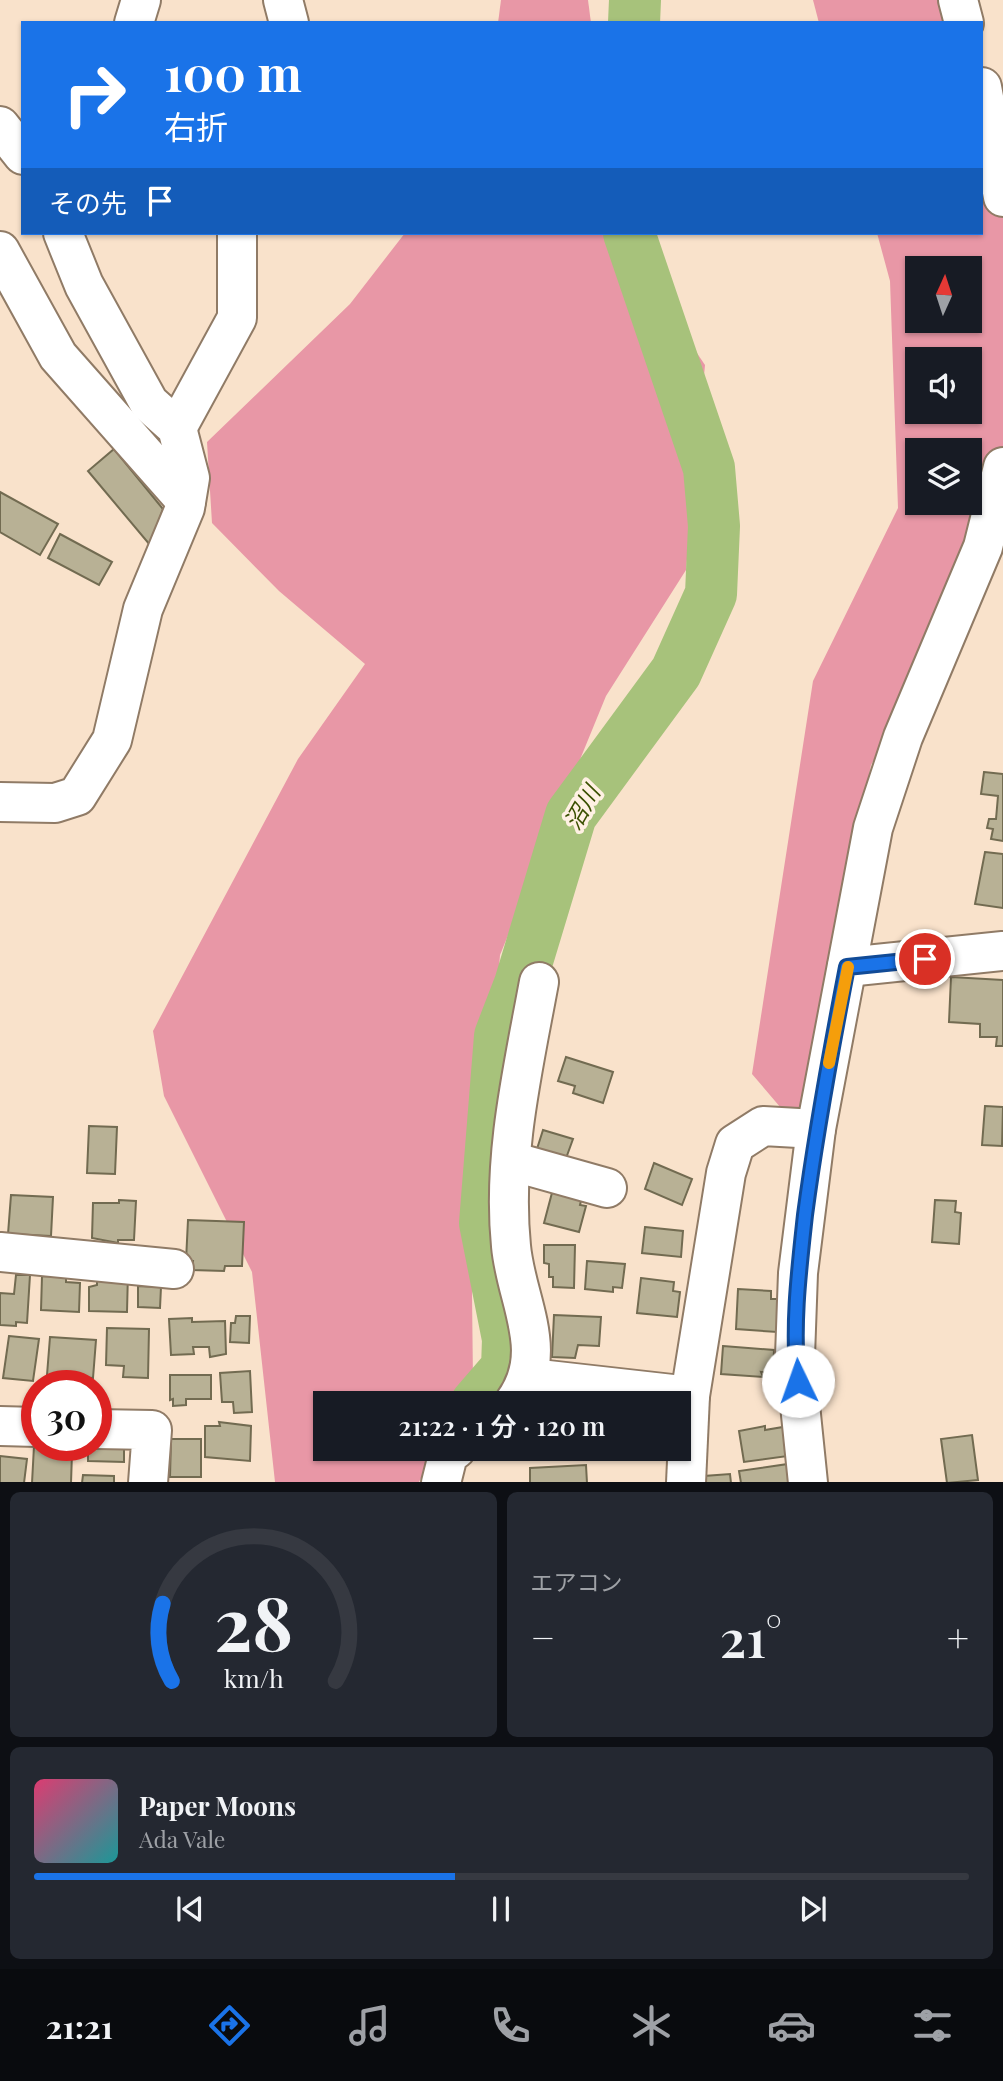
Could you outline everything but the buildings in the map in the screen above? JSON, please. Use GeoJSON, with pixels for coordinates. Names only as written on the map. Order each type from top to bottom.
{"type":"FeatureCollection","features":[{"type":"Feature","properties":{"kind":"street"},"geometry":{"type":"LineString","coordinates":[[135,21],[141,0]]}},
{"type":"Feature","properties":{"kind":"street"},"geometry":{"type":"LineString","coordinates":[[283,0],[288,21]]}},
{"type":"Feature","properties":{"kind":"street"},"geometry":{"type":"LineString","coordinates":[[958,0],[963,21]]}},
{"type":"Feature","properties":{"kind":"street"},"geometry":{"type":"LineString","coordinates":[[990,107],[1003,197]]}},
{"type":"Feature","properties":{"kind":"street"},"geometry":{"type":"LineString","coordinates":[[0,126],[21,152]]}},
{"type":"Feature","properties":{"kind":"street"},"geometry":{"type":"LineString","coordinates":[[0,802],[55,803],[77,796],[112,740],[143,609],[186,501],[190,478],[177,428],[149,403],[84,285],[63,235]]}},
{"type":"Feature","properties":{"kind":"street"},"geometry":{"type":"LineString","coordinates":[[177,428],[237,318],[237,235]]}},
{"type":"Feature","properties":{"kind":"street"},"geometry":{"type":"LineString","coordinates":[[0,251],[58,356],[186,501]]}},
{"type":"Feature","properties":{"kind":"street"},"geometry":{"type":"LineString","coordinates":[[808,1482],[795,1356],[798,1273],[816,1129],[873,828],[903,737],[983,547],[1003,467]]}},
{"type":"Feature","properties":{"kind":"street"},"geometry":{"type":"LineString","coordinates":[[847,967],[1003,951]]}},
{"type":"Feature","properties":{"kind":"street"},"geometry":{"type":"LineString","coordinates":[[521,1391],[532,1342],[511,1246],[512,1129],[539,982]]}},
{"type":"Feature","properties":{"kind":"street"},"geometry":{"type":"LineString","coordinates":[[691,1391],[726,1173],[735,1144],[763,1126],[816,1129]]}},
{"type":"Feature","properties":{"kind":"street"},"geometry":{"type":"LineString","coordinates":[[511,1161],[607,1188]]}},
{"type":"Feature","properties":{"kind":"street"},"geometry":{"type":"LineString","coordinates":[[0,1252],[174,1269]]}},
{"type":"Feature","properties":{"kind":"street"},"geometry":{"type":"LineString","coordinates":[[0,1426],[21,1427]]}},
{"type":"Feature","properties":{"kind":"street"},"geometry":{"type":"LineString","coordinates":[[112,1429],[152,1430],[148,1482]]}},
{"type":"Feature","properties":{"kind":"street"},"geometry":{"type":"LineString","coordinates":[[441,1482],[446,1461]]}},
{"type":"Feature","properties":{"kind":"street"},"geometry":{"type":"LineString","coordinates":[[686,1482],[687,1461]]}},
{"type":"Feature","properties":{"kind":"shaded area"},"geometry":{"type":"Polygon","coordinates":[[[501,0],[588,0],[591,21],[498,21],[501,0]]]}},
{"type":"Feature","properties":{"kind":"shaded area"},"geometry":{"type":"Polygon","coordinates":[[[813,0],[957,0],[962,21],[818,21],[813,0]]]}},
{"type":"Feature","properties":{"kind":"shaded area"},"geometry":{"type":"Polygon","coordinates":[[[983,96],[1003,151],[1003,529],[871,765],[798,1128],[752,1074],[813,681],[898,508],[890,281],[878,235],[983,235],[983,96]]]}},
{"type":"Feature","properties":{"kind":"shaded area"},"geometry":{"type":"Polygon","coordinates":[[[403,235],[617,235],[705,365],[686,570],[606,696],[500,955],[472,1294],[473,1382],[468,1391],[313,1391],[313,1461],[430,1461],[419,1482],[275,1482],[252,1272],[164,1096],[153,1031],[298,759],[365,664],[279,591],[212,523],[207,442],[350,304],[403,235]]]}},
{"type":"Feature","properties":{"kind":"waterway","name":"沼川"},"geometry":{"type":"LineString","coordinates":[[634,21],[635,0]]}},
{"type":"Feature","properties":{"kind":"waterway","name":"沼川"},"geometry":{"type":"LineString","coordinates":[[487,1391],[507,1368],[508,1339],[485,1223],[500,1036],[520,984],[571,815],[676,672],[711,594],[714,526],[709,468],[630,235]]}},
{"type":"Feature","properties":{"kind":"slow traffic"},"geometry":{"type":"LineString","coordinates":[[829,1063],[848,967]]}},
{"type":"Feature","properties":{"kind":"route"},"geometry":{"type":"LineString","coordinates":[[798,1381],[795,1356],[798,1273],[816,1129],[847,967],[925,959]]}}]}
